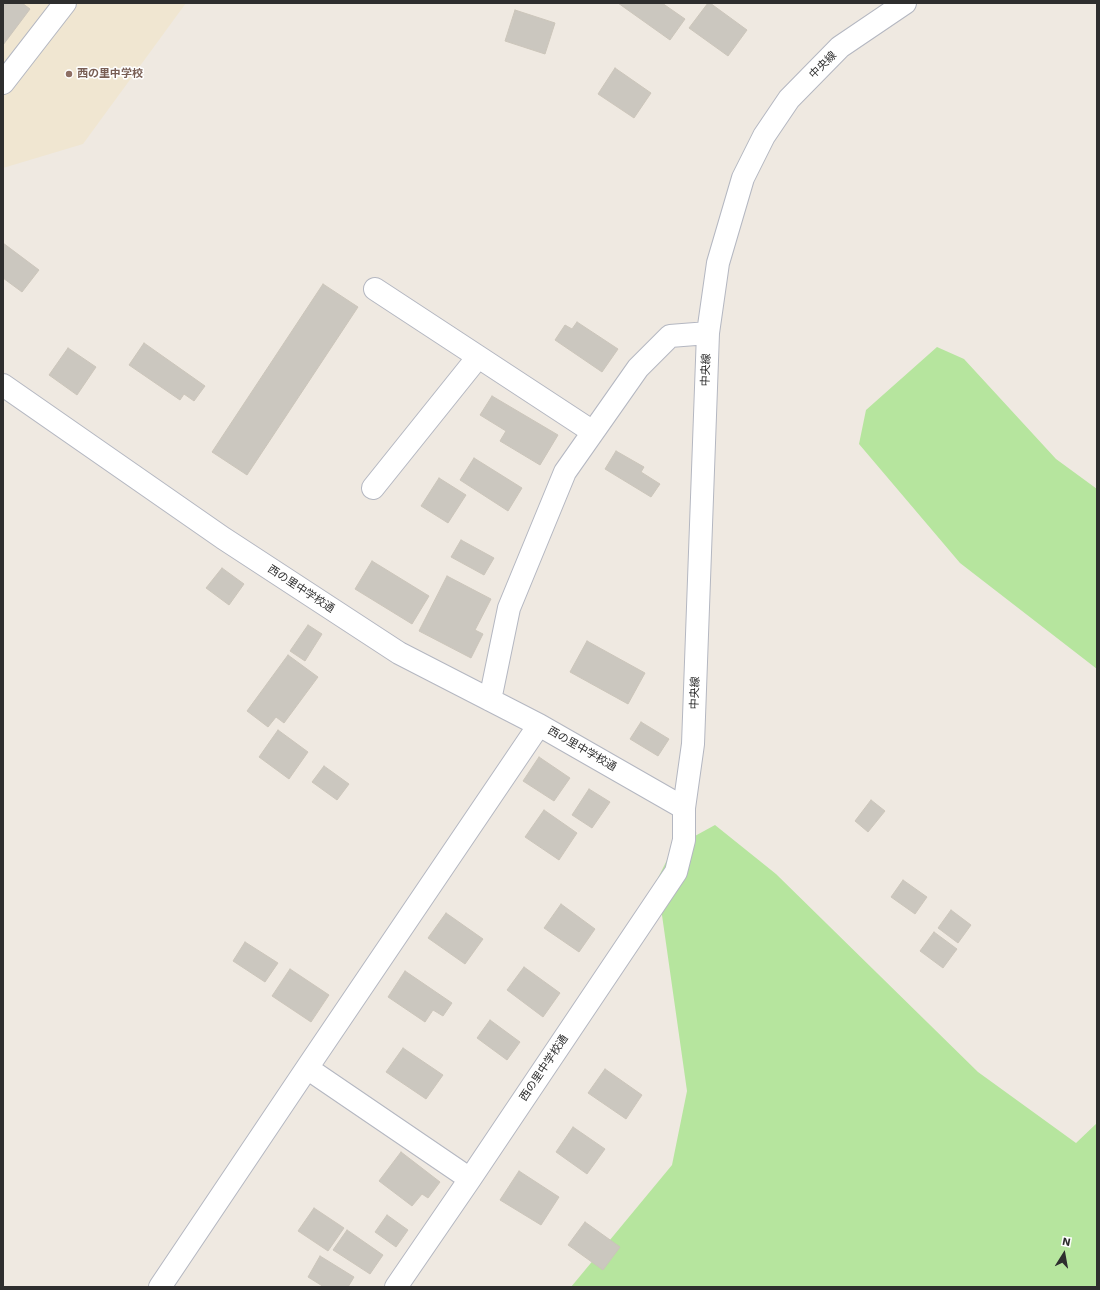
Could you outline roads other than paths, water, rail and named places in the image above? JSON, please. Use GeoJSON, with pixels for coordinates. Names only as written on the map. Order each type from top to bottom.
{"type":"FeatureCollection","features":[{"type":"Feature","properties":{"kind":"street"},"geometry":{"type":"LineString","coordinates":[[3,83],[65,3]]}},
{"type":"Feature","properties":{"kind":"street","name":"中央線"},"geometry":{"type":"LineString","coordinates":[[684,808],[693,744],[708,332],[718,263],[743,178],[764,136],[789,99],[840,47],[905,3]]}},
{"type":"Feature","properties":{"kind":"street"},"geometry":{"type":"LineString","coordinates":[[375,290],[594,432]]}},
{"type":"Feature","properties":{"kind":"street"},"geometry":{"type":"LineString","coordinates":[[490,700],[509,608],[565,472],[638,368],[670,336],[708,332]]}},
{"type":"Feature","properties":{"kind":"street"},"geometry":{"type":"LineString","coordinates":[[373,488],[478,357]]}},
{"type":"Feature","properties":{"kind":"street","name":"西の里中学校通"},"geometry":{"type":"LineString","coordinates":[[3,386],[223,538],[399,652],[539,725],[684,808],[684,840],[676,872],[396,1287]]}},
{"type":"Feature","properties":{"kind":"street"},"geometry":{"type":"LineString","coordinates":[[160,1287],[539,725]]}},
{"type":"Feature","properties":{"kind":"street"},"geometry":{"type":"LineString","coordinates":[[307,1068],[470,1179]]}},
{"type":"Feature","properties":{"kind":"place","name":"西の里中学校"},"geometry":{"type":"Point","coordinates":[69,74]}}]}
